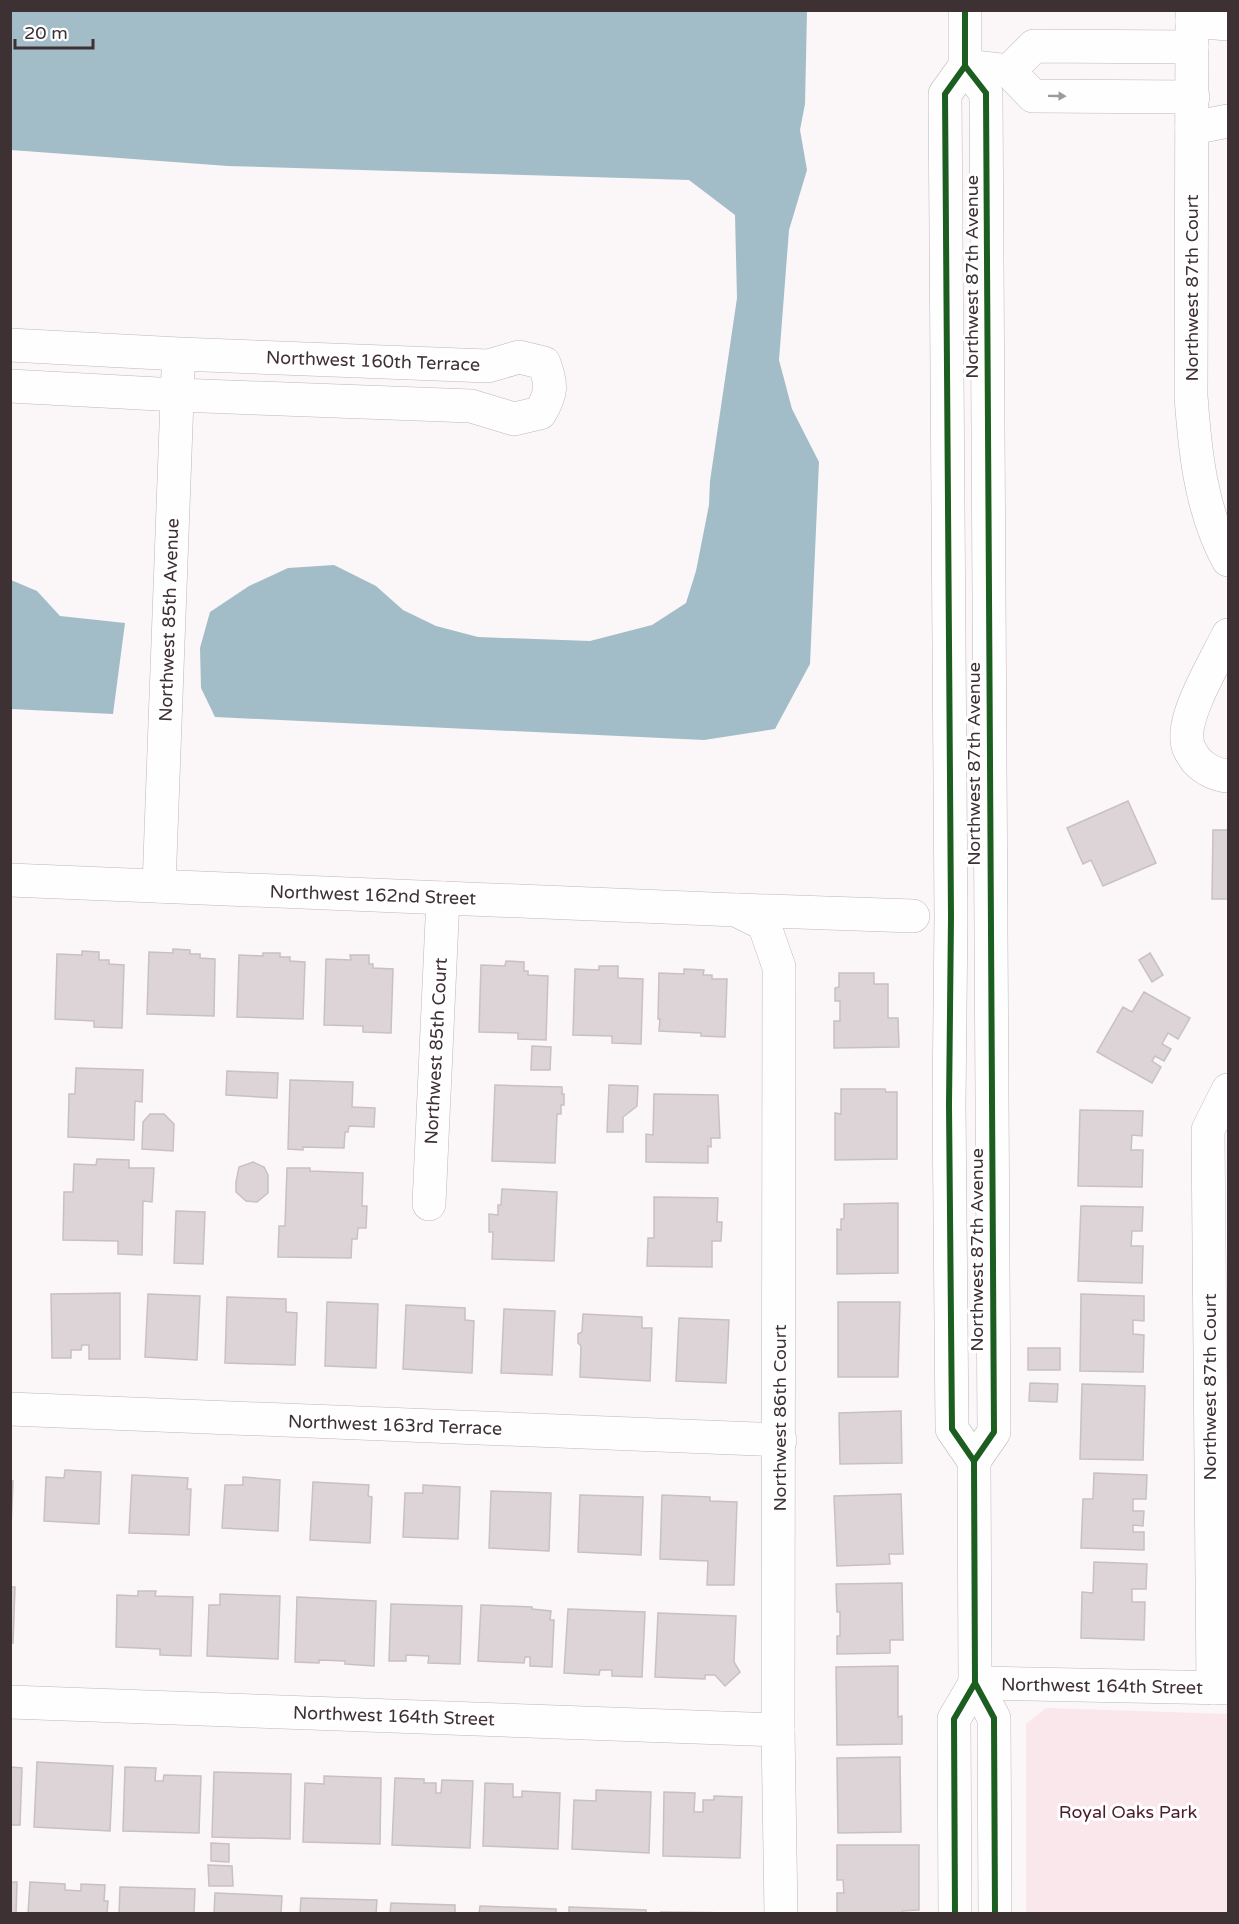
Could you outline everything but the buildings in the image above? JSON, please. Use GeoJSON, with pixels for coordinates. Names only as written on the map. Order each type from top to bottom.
{"type":"FeatureCollection","features":[{"type":"Feature","properties":{"kind":"street"},"geometry":{"type":"LineString","coordinates":[[965,10],[965,66],[1009,71],[1033,96],[1126,97],[1228,121]]}},
{"type":"Feature","properties":{"kind":"street"},"geometry":{"type":"LineString","coordinates":[[1009,71],[1034,46],[1127,46],[1192,26],[1228,24]]}},
{"type":"Feature","properties":{"kind":"street","name":"Northwest 87th Court"},"geometry":{"type":"LineString","coordinates":[[1192,26],[1191,396],[1194,435],[1203,491],[1220,545],[1228,560]]}},
{"type":"Feature","properties":{"kind":"street"},"geometry":{"type":"LineString","coordinates":[[1126,97],[1127,46]]}},
{"type":"Feature","properties":{"kind":"street","name":"Northwest 87th Avenue"},"geometry":{"type":"LineString","coordinates":[[965,66],[945,94],[952,1429],[974,1461],[975,1683],[994,1718],[995,1914]]}},
{"type":"Feature","properties":{"kind":"street","name":"Northwest 160th Terrace"},"geometry":{"type":"LineString","coordinates":[[10,345],[488,366],[519,357],[544,363],[551,384],[548,400],[540,413],[514,419],[471,406],[10,386]]}},
{"type":"Feature","properties":{"kind":"street","name":"Northwest 85th Avenue"},"geometry":{"type":"LineString","coordinates":[[159,886],[179,354]]}},
{"type":"Feature","properties":{"kind":"street"},"geometry":{"type":"LineString","coordinates":[[1228,635],[1190,714],[1186,739],[1190,752],[1200,764],[1210,771],[1228,776]]}},
{"type":"Feature","properties":{"kind":"street","name":"Northwest 162nd Street"},"geometry":{"type":"LineString","coordinates":[[10,880],[443,898],[750,917],[913,916]]}},
{"type":"Feature","properties":{"kind":"street","name":"Northwest 85th Court"},"geometry":{"type":"LineString","coordinates":[[429,1204],[443,898]]}},
{"type":"Feature","properties":{"kind":"street","name":"Northwest 86th Court"},"geometry":{"type":"LineString","coordinates":[[750,917],[779,967],[778,1730],[781,1914]]}},
{"type":"Feature","properties":{"kind":"street","name":"Northwest 87th Court"},"geometry":{"type":"LineString","coordinates":[[1221,1688],[1208,1130],[1228,1090]]}},
{"type":"Feature","properties":{"kind":"street","name":"Northwest 163rd Terrace"},"geometry":{"type":"LineString","coordinates":[[10,1409],[780,1440]]}},
{"type":"Feature","properties":{"kind":"street"},"geometry":{"type":"LineString","coordinates":[[955,1914],[954,1719],[975,1683]]}},
{"type":"Feature","properties":{"kind":"street","name":"Northwest 164th Street"},"geometry":{"type":"LineString","coordinates":[[975,1683],[1221,1688]]}},
{"type":"Feature","properties":{"kind":"street","name":"Northwest 164th Street"},"geometry":{"type":"LineString","coordinates":[[10,1702],[778,1730]]}},
{"type":"Feature","properties":{"kind":"green space","name":"Royal Oaks Park"},"geometry":{"type":"Polygon","coordinates":[[[1046,1708],[1228,1714],[1228,1913],[1026,1913],[1026,1724],[1046,1708]]]}},
{"type":"Feature","properties":{"kind":"water"},"geometry":{"type":"Polygon","coordinates":[[[10,11],[807,11],[805,104],[800,130],[807,170],[789,230],[779,360],[792,409],[819,462],[810,664],[775,729],[704,740],[215,717],[201,688],[200,648],[210,612],[249,586],[288,568],[334,565],[376,586],[403,610],[436,626],[478,637],[590,641],[652,625],[686,603],[696,571],[709,505],[710,481],[737,298],[735,215],[689,180],[228,166],[11,150],[10,11]]]}},
{"type":"Feature","properties":{"kind":"water"},"geometry":{"type":"Polygon","coordinates":[[[11,580],[37,591],[60,616],[125,623],[113,714],[11,709],[11,580]]]}},
{"type":"Feature","properties":{"kind":"cycle path"},"geometry":{"type":"LineString","coordinates":[[965,10],[965,66],[986,93],[994,1432],[974,1461]]}},
{"type":"Feature","properties":{"kind":"cycle path"},"geometry":{"type":"LineString","coordinates":[[965,66],[945,94],[952,1429],[974,1461],[975,1683],[994,1718],[995,1914]]}},
{"type":"Feature","properties":{"kind":"cycle path"},"geometry":{"type":"LineString","coordinates":[[955,1914],[954,1719],[975,1683]]}}]}
